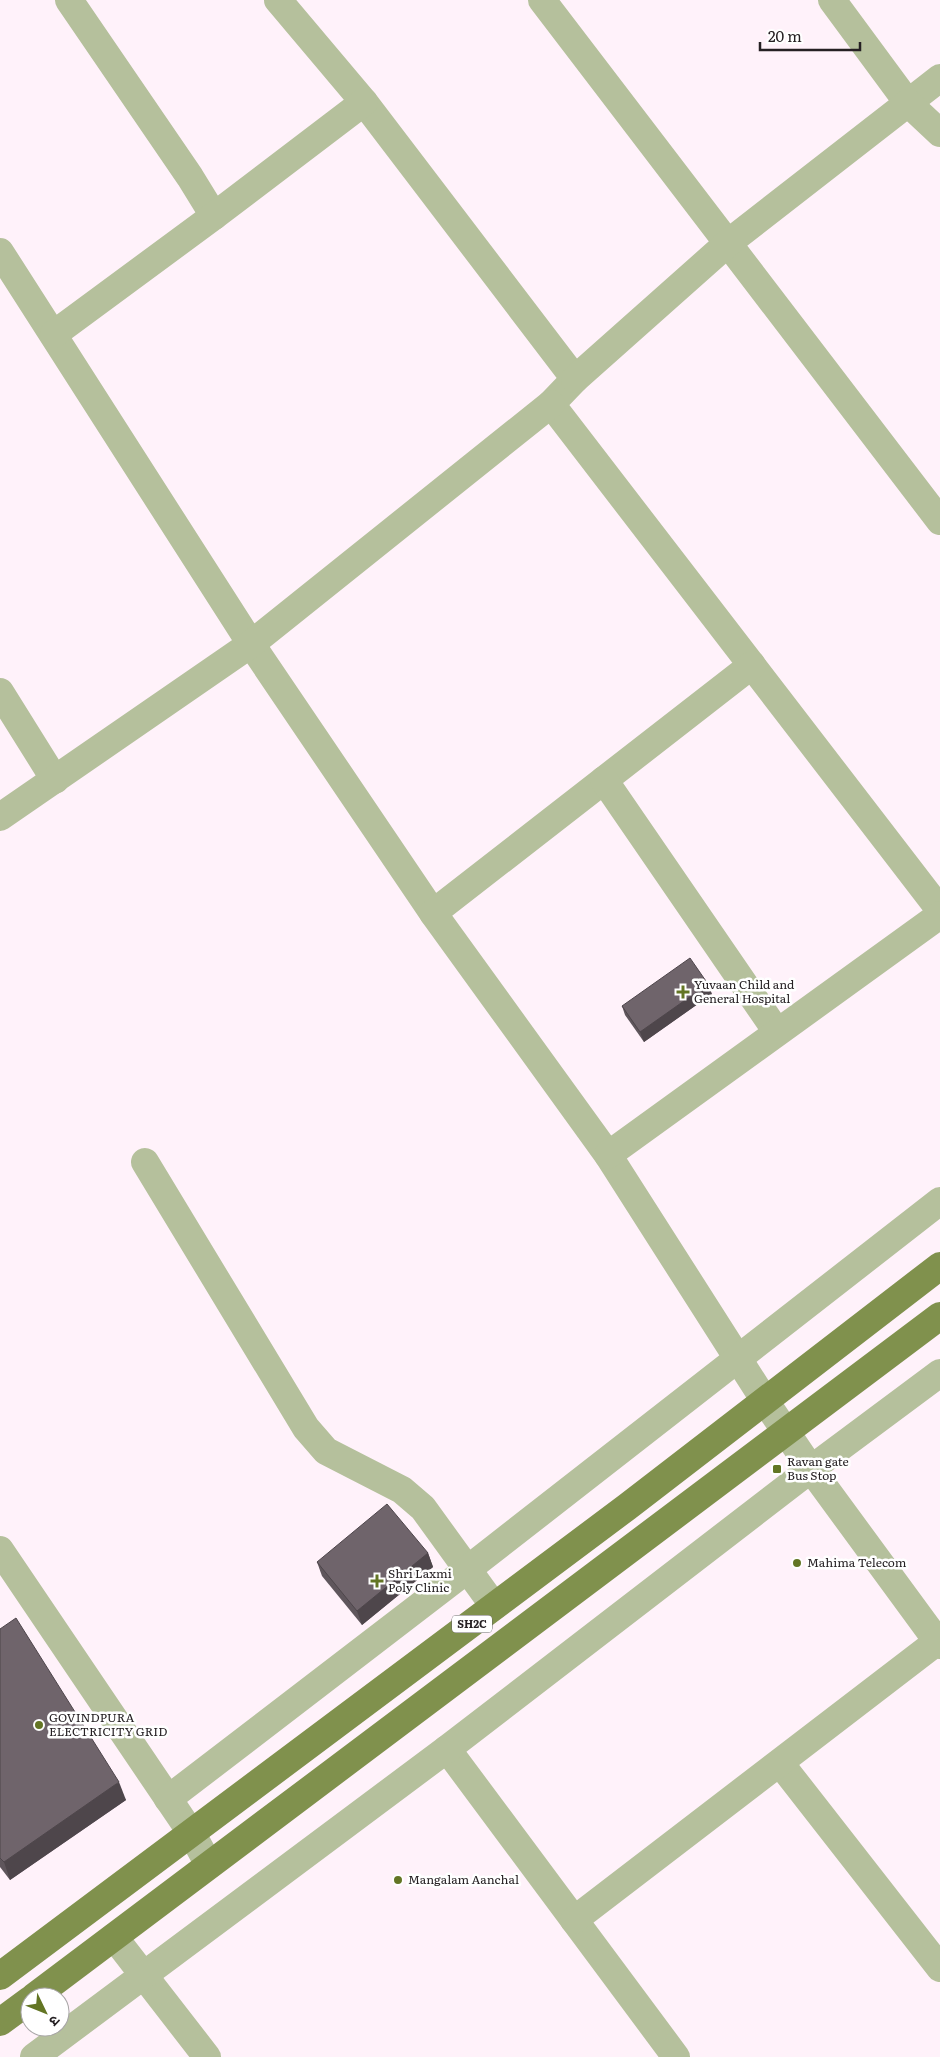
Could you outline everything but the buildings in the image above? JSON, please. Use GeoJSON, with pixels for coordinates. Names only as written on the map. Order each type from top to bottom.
{"type":"FeatureCollection","features":[{"type":"Feature","properties":{"kind":"main road","name":"SH2C"},"geometry":{"type":"LineString","coordinates":[[0,1976],[494,1606],[940,1266]]}},
{"type":"Feature","properties":{"kind":"main road","name":"SH2C"},"geometry":{"type":"LineString","coordinates":[[47,1987],[940,1316]]}},
{"type":"Feature","properties":{"kind":"main road"},"geometry":{"type":"LineString","coordinates":[[0,2022],[20,2007]]}},
{"type":"Feature","properties":{"kind":"street"},"geometry":{"type":"LineString","coordinates":[[69,0],[190,177],[214,216]]}},
{"type":"Feature","properties":{"kind":"street"},"geometry":{"type":"LineString","coordinates":[[278,0],[364,102],[575,380]]}},
{"type":"Feature","properties":{"kind":"street"},"geometry":{"type":"LineString","coordinates":[[542,0],[940,522]]}},
{"type":"Feature","properties":{"kind":"street"},"geometry":{"type":"LineString","coordinates":[[832,0],[908,103],[940,132]]}},
{"type":"Feature","properties":{"kind":"street"},"geometry":{"type":"LineString","coordinates":[[0,817],[251,644],[551,404],[575,380],[728,243],[940,78]]}},
{"type":"Feature","properties":{"kind":"street"},"geometry":{"type":"LineString","coordinates":[[54,334],[364,102]]}},
{"type":"Feature","properties":{"kind":"street"},"geometry":{"type":"LineString","coordinates":[[0,252],[251,644],[433,913],[608,1155],[765,1401],[811,1469],[939,1643],[574,1920]]}},
{"type":"Feature","properties":{"kind":"street"},"geometry":{"type":"LineString","coordinates":[[551,404],[940,910]]}},
{"type":"Feature","properties":{"kind":"street"},"geometry":{"type":"LineString","coordinates":[[433,913],[752,665]]}},
{"type":"Feature","properties":{"kind":"street"},"geometry":{"type":"LineString","coordinates":[[0,692],[55,780]]}},
{"type":"Feature","properties":{"kind":"street"},"geometry":{"type":"LineString","coordinates":[[604,780],[777,1032]]}},
{"type":"Feature","properties":{"kind":"street"},"geometry":{"type":"LineString","coordinates":[[608,1155],[940,915]]}},
{"type":"Feature","properties":{"kind":"street"},"geometry":{"type":"LineString","coordinates":[[145,1162],[306,1428],[326,1451],[402,1490],[424,1508],[494,1606]]}},
{"type":"Feature","properties":{"kind":"street"},"geometry":{"type":"LineString","coordinates":[[168,1799],[468,1569],[940,1201]]}},
{"type":"Feature","properties":{"kind":"street"},"geometry":{"type":"LineString","coordinates":[[34,2057],[447,1749],[811,1469],[940,1373]]}},
{"type":"Feature","properties":{"kind":"street"},"geometry":{"type":"LineString","coordinates":[[0,1550],[192,1834],[210,1865]]}},
{"type":"Feature","properties":{"kind":"street"},"geometry":{"type":"LineString","coordinates":[[447,1749],[676,2057]]}},
{"type":"Feature","properties":{"kind":"street"},"geometry":{"type":"LineString","coordinates":[[780,1763],[940,1968]]}},
{"type":"Feature","properties":{"kind":"street"},"geometry":{"type":"LineString","coordinates":[[114,1937],[207,2057]]}},
{"type":"Feature","properties":{"kind":"place","name":"Yuvaan Child and General Hospital"},"geometry":{"type":"Point","coordinates":[683,992]}},
{"type":"Feature","properties":{"kind":"place","name":"Ravan gate Bus Stop"},"geometry":{"type":"Point","coordinates":[777,1469]}},
{"type":"Feature","properties":{"kind":"place","name":"Mahima Telecom"},"geometry":{"type":"Point","coordinates":[797,1563]}},
{"type":"Feature","properties":{"kind":"place","name":"Shri Laxmi Poly Clinic"},"geometry":{"type":"Point","coordinates":[377,1581]}},
{"type":"Feature","properties":{"kind":"place","name":"GOVINDPURA ELECTRICITY GRID"},"geometry":{"type":"Point","coordinates":[39,1725]}},
{"type":"Feature","properties":{"kind":"place","name":"Mangalam Aanchal"},"geometry":{"type":"Point","coordinates":[398,1880]}}]}
